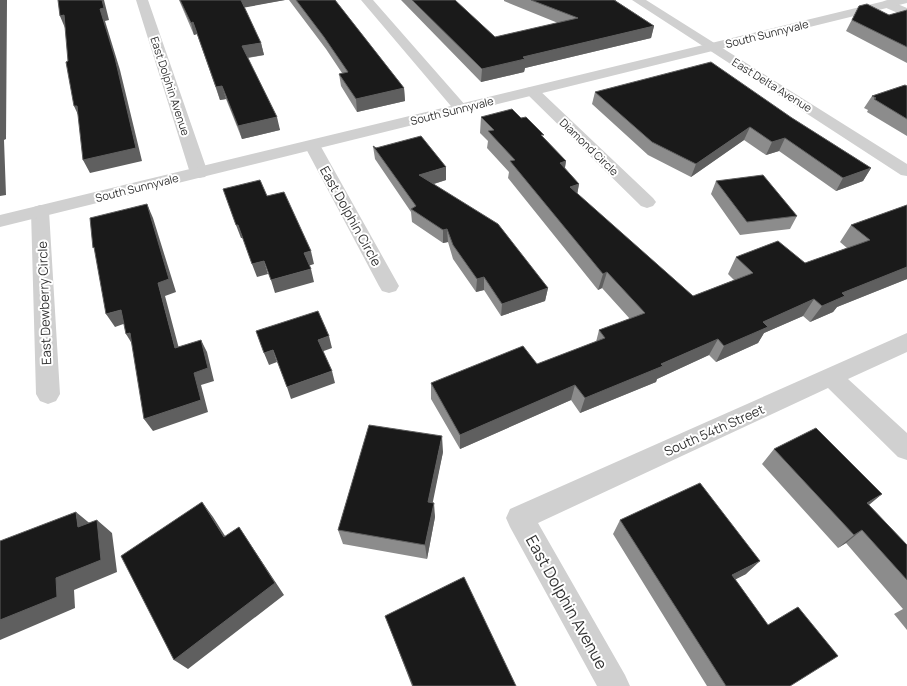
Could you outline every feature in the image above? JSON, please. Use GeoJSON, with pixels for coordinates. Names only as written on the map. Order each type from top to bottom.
{"type":"FeatureCollection","features":[{"type":"Feature","properties":{"kind":"street","name":"East Dolphin Avenue"},"geometry":{"type":"LineString","coordinates":[[142,0],[199,172]]}},
{"type":"Feature","properties":{"kind":"street"},"geometry":{"type":"LineString","coordinates":[[367,0],[461,109]]}},
{"type":"Feature","properties":{"kind":"street","name":"East Delta Avenue"},"geometry":{"type":"LineString","coordinates":[[638,0],[907,171]]}},
{"type":"Feature","properties":{"kind":"street","name":"South Sunnyvale"},"geometry":{"type":"LineString","coordinates":[[0,221],[904,0]]}},
{"type":"Feature","properties":{"kind":"street"},"geometry":{"type":"LineString","coordinates":[[888,4],[907,13]]}},
{"type":"Feature","properties":{"kind":"street","name":"Diamond Circle"},"geometry":{"type":"LineString","coordinates":[[532,91],[647,202]]}},
{"type":"Feature","properties":{"kind":"street","name":"East Dolphin Circle"},"geometry":{"type":"LineString","coordinates":[[312,145],[389,286]]}},
{"type":"Feature","properties":{"kind":"street","name":"East Dewberry Circle"},"geometry":{"type":"LineString","coordinates":[[40,212],[48,394]]}},
{"type":"Feature","properties":{"kind":"street","name":"South 54th Street"},"geometry":{"type":"LineString","coordinates":[[520,518],[907,342]]}},
{"type":"Feature","properties":{"kind":"street"},"geometry":{"type":"LineString","coordinates":[[831,377],[907,449]]}},
{"type":"Feature","properties":{"kind":"street","name":"East Dolphin Avenue"},"geometry":{"type":"LineString","coordinates":[[520,518],[614,686]]}},
{"type":"Feature","properties":{"kind":"building"},"geometry":{"type":"Polygon","coordinates":[[[58,0],[102,0],[104,8],[100,9],[115,58],[136,148],[83,160],[77,106],[74,106],[66,62],[68,61],[64,15],[60,16],[58,0]]]}},
{"type":"Feature","properties":{"kind":"building"},"geometry":{"type":"Polygon","coordinates":[[[180,0],[241,0],[261,43],[242,46],[277,117],[238,126],[222,86],[216,87],[193,22],[191,23],[180,0]]]}},
{"type":"Feature","properties":{"kind":"building"},"geometry":{"type":"Polygon","coordinates":[[[296,0],[335,0],[404,88],[356,99],[339,74],[348,72],[296,0]]]}},
{"type":"Feature","properties":{"kind":"building"},"geometry":{"type":"Polygon","coordinates":[[[412,0],[455,0],[495,37],[578,18],[531,0],[614,0],[654,26],[523,57],[525,59],[482,69],[412,0]]]}},
{"type":"Feature","properties":{"kind":"building"},"geometry":{"type":"Polygon","coordinates":[[[867,4],[889,15],[907,10],[907,47],[852,20],[859,6],[867,4]]]}},
{"type":"Feature","properties":{"kind":"building"},"geometry":{"type":"Polygon","coordinates":[[[711,62],[792,118],[871,168],[843,178],[785,138],[772,142],[750,127],[696,164],[652,142],[595,92],[711,62]]]}},
{"type":"Feature","properties":{"kind":"building"},"geometry":{"type":"Polygon","coordinates":[[[905,85],[907,86],[907,119],[874,99],[876,98],[872,96],[905,85]]]}},
{"type":"Feature","properties":{"kind":"building"},"geometry":{"type":"Polygon","coordinates":[[[512,109],[521,118],[526,117],[544,135],[541,135],[566,161],[560,163],[579,184],[570,187],[693,296],[753,273],[736,257],[778,241],[805,263],[870,240],[851,225],[907,205],[907,267],[842,293],[845,296],[822,306],[814,299],[763,322],[768,327],[724,346],[718,339],[661,364],[663,366],[585,398],[575,385],[460,435],[431,383],[523,346],[537,364],[605,338],[599,330],[645,313],[607,272],[603,274],[510,161],[515,160],[488,131],[494,130],[481,117],[512,109]]]}},
{"type":"Feature","properties":{"kind":"building"},"geometry":{"type":"Polygon","coordinates":[[[421,136],[446,167],[419,175],[498,224],[548,288],[502,304],[484,277],[477,279],[453,245],[447,229],[443,230],[411,209],[416,206],[373,146],[376,148],[421,136]]]}},
{"type":"Feature","properties":{"kind":"building"},"geometry":{"type":"Polygon","coordinates":[[[763,175],[797,216],[747,222],[716,181],[763,175]]]}},
{"type":"Feature","properties":{"kind":"building"},"geometry":{"type":"Polygon","coordinates":[[[260,180],[267,196],[284,192],[311,251],[304,253],[311,269],[271,280],[264,261],[252,264],[223,189],[260,180]]]}},
{"type":"Feature","properties":{"kind":"building"},"geometry":{"type":"Polygon","coordinates":[[[147,204],[169,279],[158,283],[175,348],[201,340],[208,368],[194,373],[201,400],[144,419],[130,333],[126,334],[121,310],[106,314],[94,247],[93,248],[90,218],[147,204]]]}},
{"type":"Feature","properties":{"kind":"building"},"geometry":{"type":"Polygon","coordinates":[[[318,311],[329,336],[318,340],[332,371],[287,387],[273,350],[264,353],[256,331],[318,311]]]}},
{"type":"Feature","properties":{"kind":"building"},"geometry":{"type":"Polygon","coordinates":[[[369,425],[442,436],[428,502],[434,503],[425,545],[338,530],[369,425]]]}},
{"type":"Feature","properties":{"kind":"building"},"geometry":{"type":"Polygon","coordinates":[[[816,428],[882,494],[867,503],[907,545],[907,580],[862,530],[854,535],[774,449],[816,428]]]}},
{"type":"Feature","properties":{"kind":"building"},"geometry":{"type":"Polygon","coordinates":[[[700,483],[760,561],[732,575],[768,625],[798,607],[838,656],[790,686],[726,686],[620,520],[700,483]]]}},
{"type":"Feature","properties":{"kind":"building"},"geometry":{"type":"Polygon","coordinates":[[[202,502],[224,537],[239,527],[275,583],[174,660],[121,556],[202,502]]]}},
{"type":"Feature","properties":{"kind":"building"},"geometry":{"type":"Polygon","coordinates":[[[76,512],[78,527],[97,520],[101,560],[56,578],[57,597],[0,620],[0,541],[76,512]]]}},
{"type":"Feature","properties":{"kind":"building"},"geometry":{"type":"Polygon","coordinates":[[[464,577],[516,686],[413,686],[385,616],[464,577]]]}}]}
